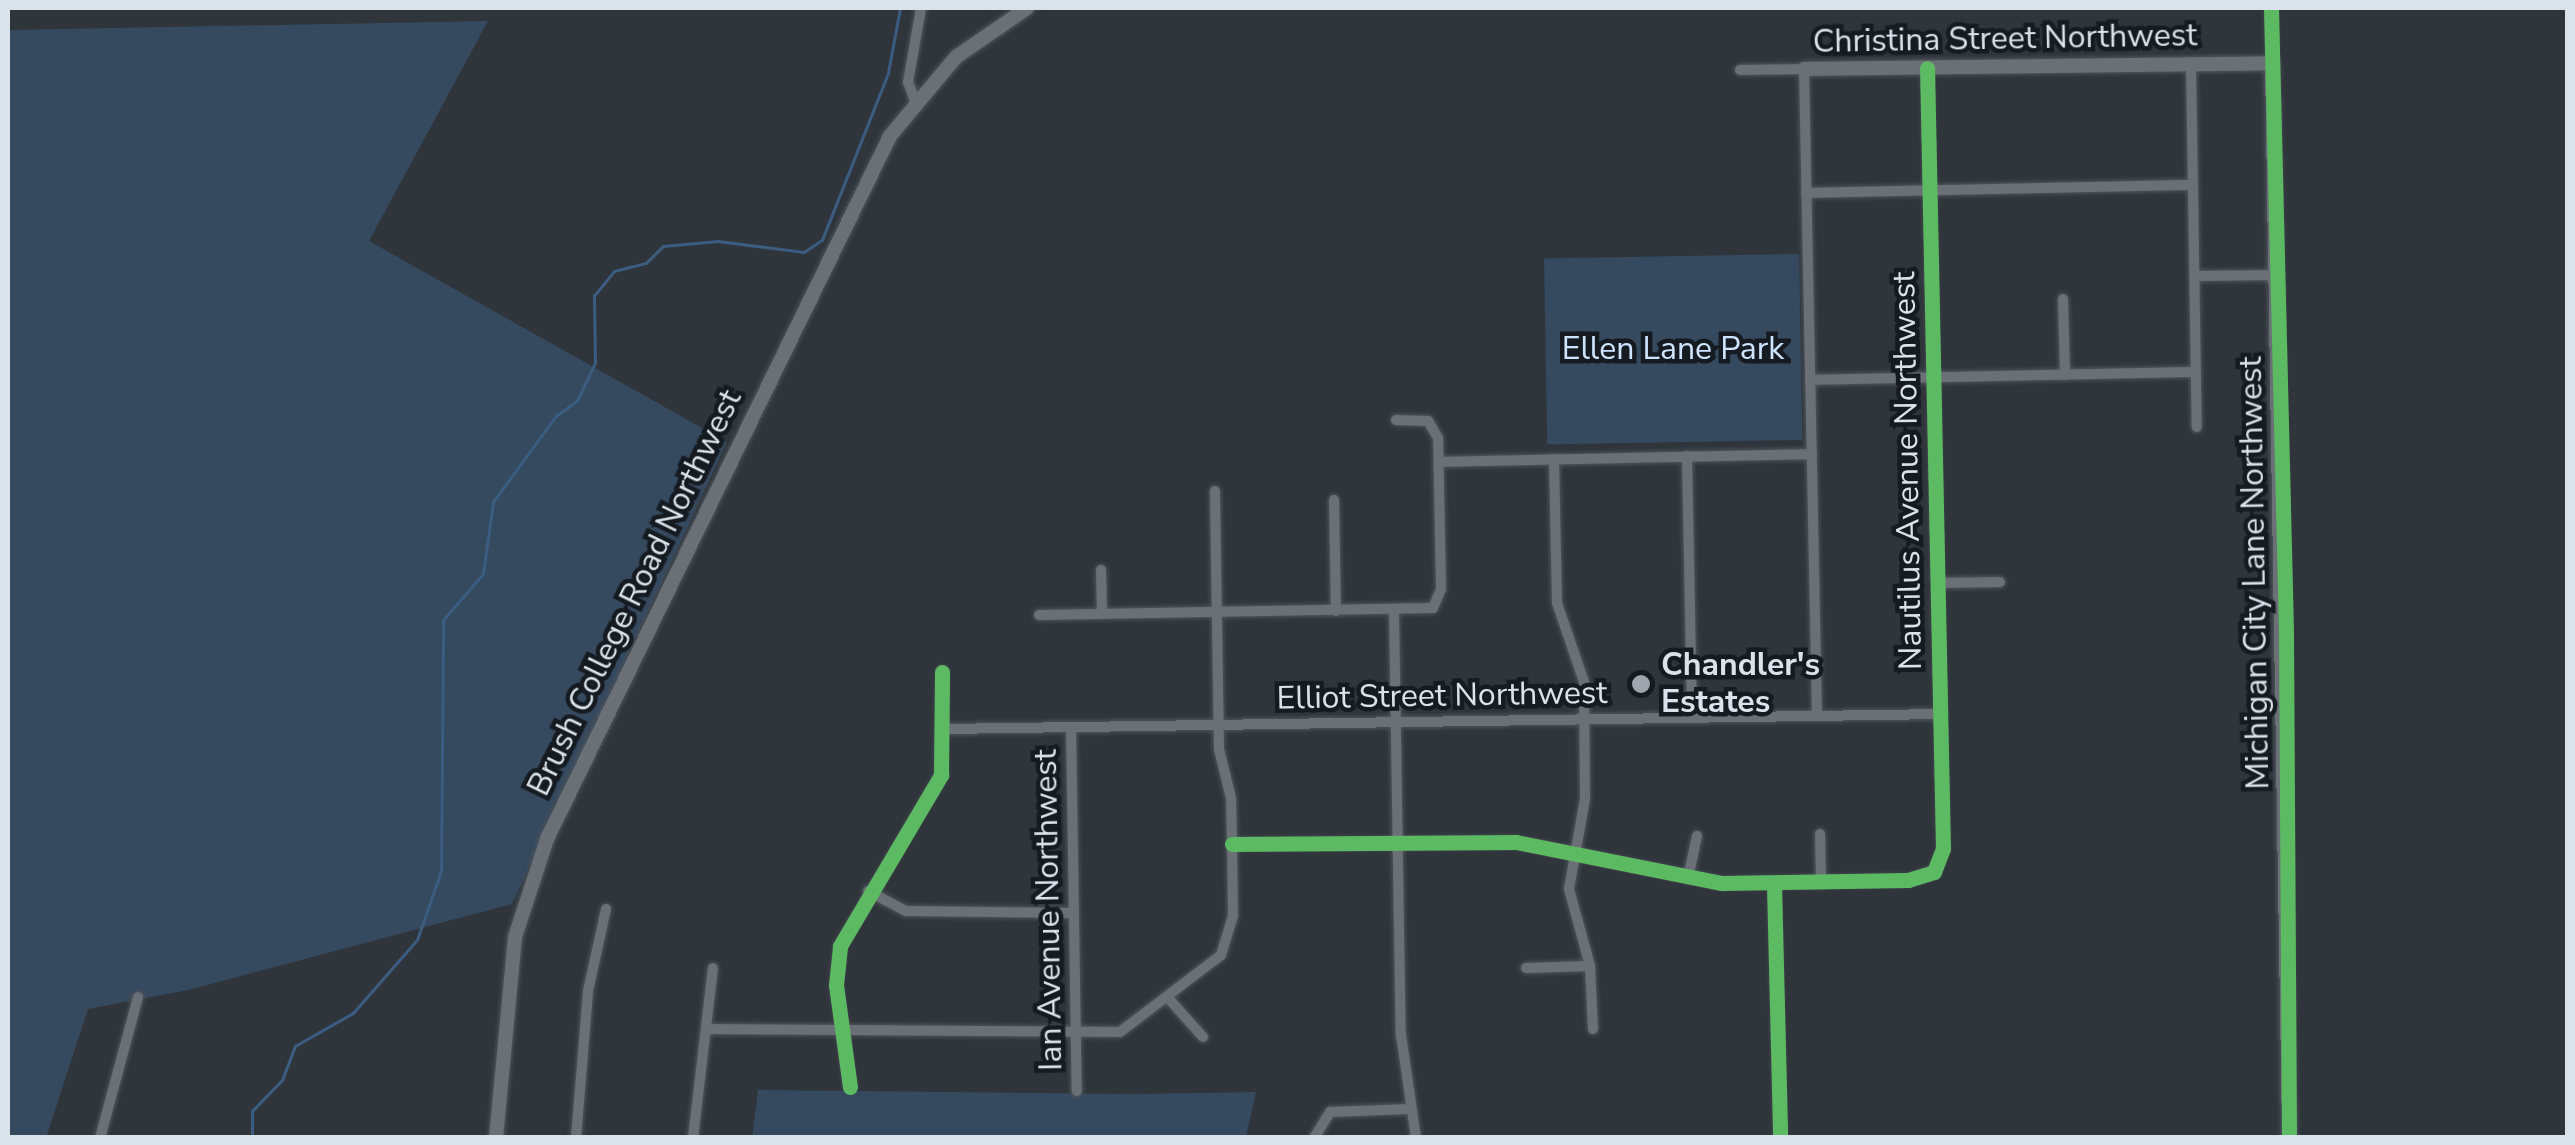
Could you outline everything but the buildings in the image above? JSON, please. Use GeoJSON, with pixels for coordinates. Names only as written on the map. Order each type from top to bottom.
{"type":"FeatureCollection","features":[{"type":"Feature","properties":{"kind":"street"},"geometry":{"type":"LineString","coordinates":[[915,101],[908,82],[920,8]]}},
{"type":"Feature","properties":{"kind":"street","name":"Brush College Road Northwest"},"geometry":{"type":"LineString","coordinates":[[496,1138],[508,984],[532,872],[881,151],[915,101],[956,57],[1027,8]]}},
{"type":"Feature","properties":{"kind":"street","name":"Michigan City Lane Northwest"},"geometry":{"type":"LineString","coordinates":[[2271,8],[2289,1138]]}},
{"type":"Feature","properties":{"kind":"street"},"geometry":{"type":"LineString","coordinates":[[2192,64],[2197,427]]}},
{"type":"Feature","properties":{"kind":"street","name":"Christina Street Northwest"},"geometry":{"type":"LineString","coordinates":[[1740,70],[2272,64]]}},
{"type":"Feature","properties":{"kind":"street","name":"Nautilus Avenue Northwest"},"geometry":{"type":"LineString","coordinates":[[1822,883],[1908,880],[1934,872],[1944,849],[1927,68]]}},
{"type":"Feature","properties":{"kind":"street"},"geometry":{"type":"LineString","coordinates":[[1804,69],[1817,716]]}},
{"type":"Feature","properties":{"kind":"street"},"geometry":{"type":"LineString","coordinates":[[1806,194],[2193,185]]}},
{"type":"Feature","properties":{"kind":"street"},"geometry":{"type":"LineString","coordinates":[[2195,276],[2277,274]]}},
{"type":"Feature","properties":{"kind":"street"},"geometry":{"type":"LineString","coordinates":[[2064,299],[2065,374]]}},
{"type":"Feature","properties":{"kind":"street"},"geometry":{"type":"LineString","coordinates":[[1810,380],[2196,372]]}},
{"type":"Feature","properties":{"kind":"street"},"geometry":{"type":"LineString","coordinates":[[1040,615],[1394,610],[1438,603],[1438,462],[1434,424],[1396,420]]}},
{"type":"Feature","properties":{"kind":"street"},"geometry":{"type":"LineString","coordinates":[[1438,462],[1812,454]]}},
{"type":"Feature","properties":{"kind":"street"},"geometry":{"type":"LineString","coordinates":[[1687,456],[1692,718]]}},
{"type":"Feature","properties":{"kind":"street"},"geometry":{"type":"LineString","coordinates":[[1554,459],[1557,603],[1582,666],[1584,719],[1586,799],[1570,912],[1590,966],[1593,1029]]}},
{"type":"Feature","properties":{"kind":"street"},"geometry":{"type":"LineString","coordinates":[[706,1029],[1120,1032],[1169,999],[1221,955],[1229,936],[1232,844],[1219,724],[1215,492]]}},
{"type":"Feature","properties":{"kind":"street"},"geometry":{"type":"LineString","coordinates":[[1334,500],[1336,611]]}},
{"type":"Feature","properties":{"kind":"street"},"geometry":{"type":"LineString","coordinates":[[1101,570],[1102,614]]}},
{"type":"Feature","properties":{"kind":"street"},"geometry":{"type":"LineString","coordinates":[[1938,583],[2000,582]]}},
{"type":"Feature","properties":{"kind":"street"},"geometry":{"type":"LineString","coordinates":[[1394,610],[1409,1109],[1416,1138]]}},
{"type":"Feature","properties":{"kind":"street"},"geometry":{"type":"LineString","coordinates":[[850,1087],[836,964],[847,925],[942,775],[942,672]]}},
{"type":"Feature","properties":{"kind":"street","name":"Elliot Street Northwest"},"geometry":{"type":"LineString","coordinates":[[944,730],[1941,714]]}},
{"type":"Feature","properties":{"kind":"street","name":"Ian Avenue Northwest"},"geometry":{"type":"LineString","coordinates":[[1071,727],[1077,1091]]}},
{"type":"Feature","properties":{"kind":"street"},"geometry":{"type":"LineString","coordinates":[[1232,844],[1516,842],[1688,878],[1774,884],[1822,883],[1820,834]]}},
{"type":"Feature","properties":{"kind":"street"},"geometry":{"type":"LineString","coordinates":[[1688,878],[1698,836]]}},
{"type":"Feature","properties":{"kind":"street"},"geometry":{"type":"LineString","coordinates":[[1774,884],[1780,1138]]}},
{"type":"Feature","properties":{"kind":"street"},"geometry":{"type":"LineString","coordinates":[[868,891],[906,911],[1073,914]]}},
{"type":"Feature","properties":{"kind":"street"},"geometry":{"type":"LineString","coordinates":[[576,1138],[588,991],[606,909]]}},
{"type":"Feature","properties":{"kind":"street"},"geometry":{"type":"LineString","coordinates":[[1526,968],[1590,966]]}},
{"type":"Feature","properties":{"kind":"street"},"geometry":{"type":"LineString","coordinates":[[693,1138],[713,968]]}},
{"type":"Feature","properties":{"kind":"street"},"geometry":{"type":"LineString","coordinates":[[100,1138],[138,997]]}},
{"type":"Feature","properties":{"kind":"street"},"geometry":{"type":"LineString","coordinates":[[1169,999],[1203,1037]]}},
{"type":"Feature","properties":{"kind":"street"},"geometry":{"type":"LineString","coordinates":[[1314,1138],[1330,1112],[1409,1109]]}},
{"type":"Feature","properties":{"kind":"green space"},"geometry":{"type":"Polygon","coordinates":[[[488,21],[369,241],[727,442],[512,904],[188,990],[88,1009],[46,1138],[8,1137],[8,30],[488,21]]]}},
{"type":"Feature","properties":{"kind":"green space","name":"Ellen Lane Park"},"geometry":{"type":"Polygon","coordinates":[[[1799,254],[1802,440],[1547,444],[1544,258],[1799,254]]]}},
{"type":"Feature","properties":{"kind":"green space"},"geometry":{"type":"Polygon","coordinates":[[[758,1090],[1256,1092],[1246,1137],[752,1138],[758,1090]]]}},
{"type":"Feature","properties":{"kind":"waterway"},"geometry":{"type":"LineString","coordinates":[[252,1138],[252,1111],[282,1080],[295,1046],[353,1013],[417,940],[441,871],[443,620],[483,574],[493,502],[556,416],[577,401],[595,363],[594,296],[614,271],[646,263],[663,246],[718,241],[804,252],[822,240],[888,73],[900,8]]}},
{"type":"Feature","properties":{"kind":"cycle path"},"geometry":{"type":"LineString","coordinates":[[2271,8],[2286,632],[2289,1138]]}},
{"type":"Feature","properties":{"kind":"cycle path"},"geometry":{"type":"LineString","coordinates":[[1232,844],[1516,842],[1722,883],[1908,880],[1934,872],[1943,849],[1927,68]]}},
{"type":"Feature","properties":{"kind":"cycle path"},"geometry":{"type":"LineString","coordinates":[[850,1087],[836,985],[840,946],[941,775],[942,672]]}},
{"type":"Feature","properties":{"kind":"cycle path"},"geometry":{"type":"LineString","coordinates":[[1774,884],[1780,1138]]}},
{"type":"Feature","properties":{"kind":"place","name":"Chandler's Estates"},"geometry":{"type":"Point","coordinates":[1641,684]}}]}
